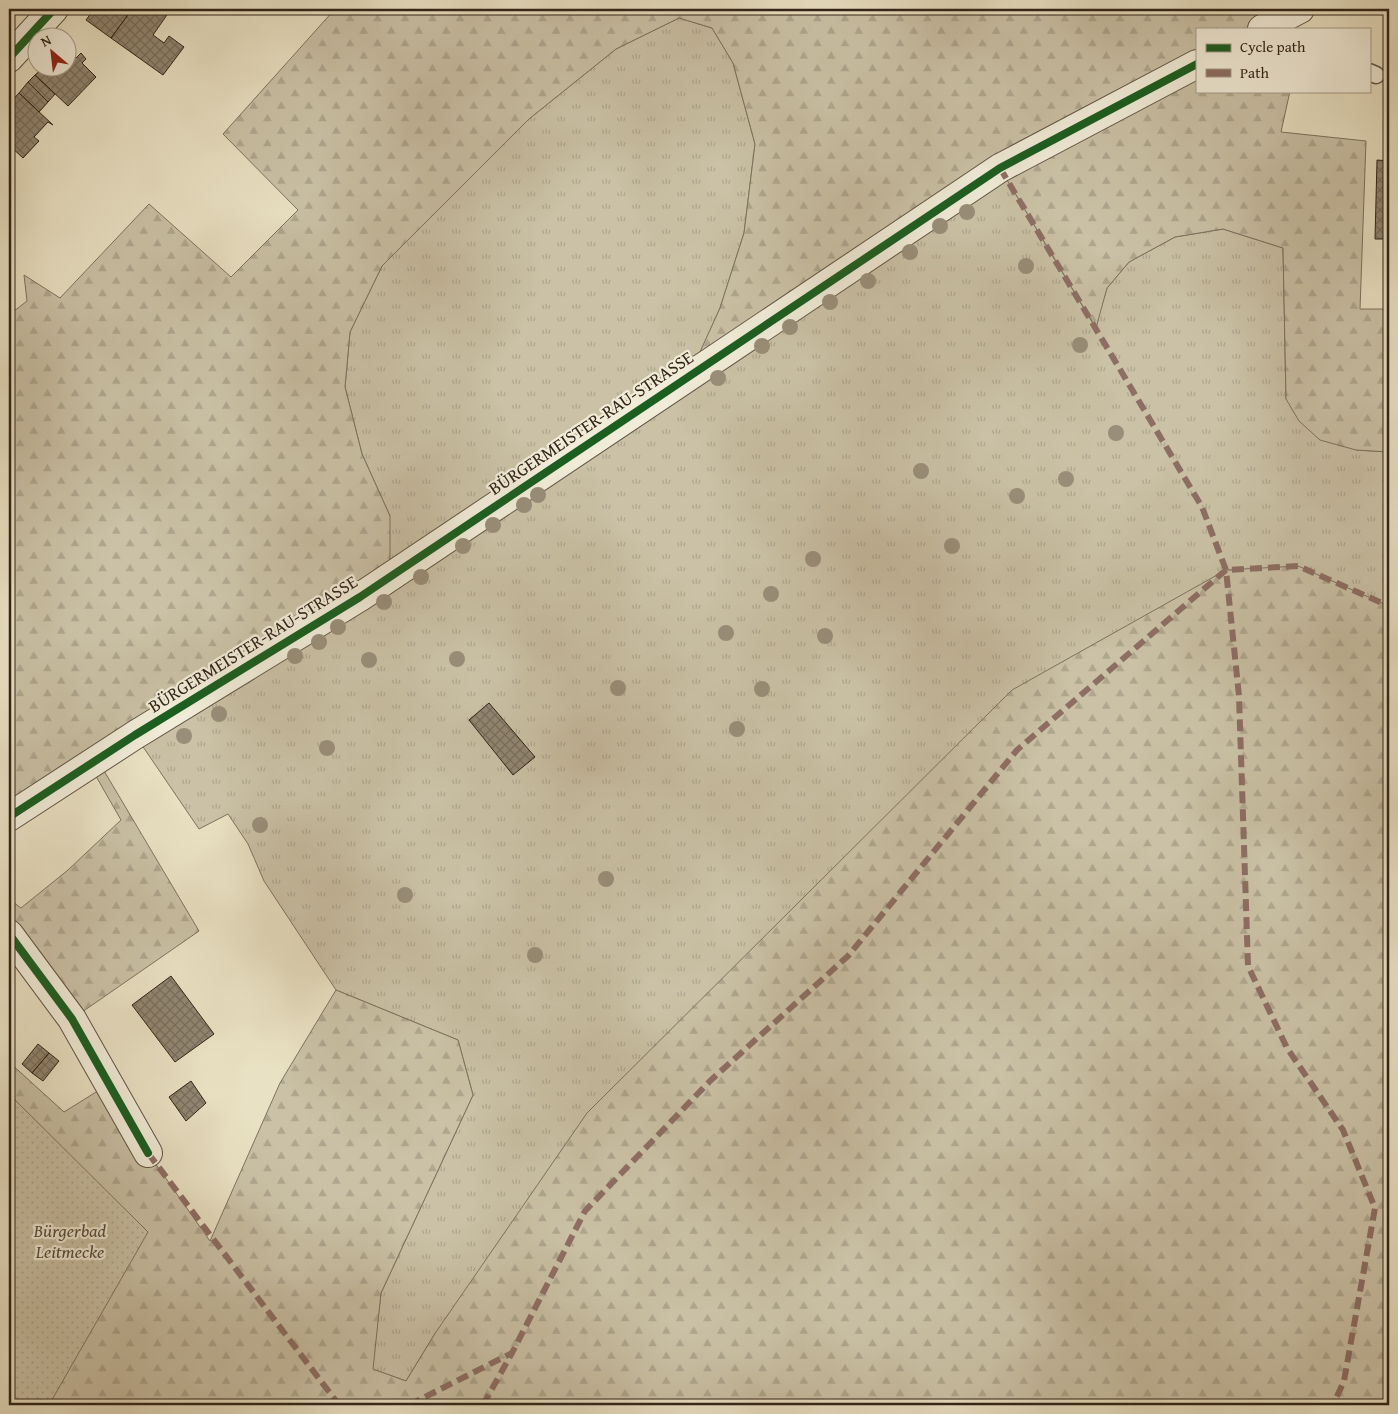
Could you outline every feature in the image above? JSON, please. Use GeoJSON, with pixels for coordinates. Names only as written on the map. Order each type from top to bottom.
{"type":"FeatureCollection","features":[{"type":"Feature","properties":{"kind":"street"},"geometry":{"type":"LineString","coordinates":[[9,58],[54,9]]}},
{"type":"Feature","properties":{"kind":"street"},"geometry":{"type":"LineString","coordinates":[[1264,28],[1300,9]]}},
{"type":"Feature","properties":{"kind":"street","name":"BÜRGERMEISTER-RAU-STRASSE"},"geometry":{"type":"LineString","coordinates":[[9,817],[135,735],[360,597],[1000,168],[1196,65]]}},
{"type":"Feature","properties":{"kind":"street"},"geometry":{"type":"LineString","coordinates":[[9,934],[72,1020],[148,1153]]}},
{"type":"Feature","properties":{"kind":"green space"},"geometry":{"type":"Polygon","coordinates":[[[335,9],[1300,9],[1264,28],[1196,28],[1196,92],[1290,92],[1281,132],[1366,141],[1360,309],[1389,309],[1389,452],[1356,450],[1320,440],[1299,421],[1286,399],[1283,248],[1223,229],[1175,237],[1129,262],[1107,288],[1096,328],[1000,168],[690,374],[720,308],[744,233],[755,144],[733,63],[712,28],[679,18],[616,49],[529,119],[382,266],[350,332],[345,387],[362,454],[390,516],[390,559],[360,597],[97,759],[199,931],[72,1019],[9,934],[9,899],[21,908],[68,870],[121,820],[89,764],[9,817],[9,315],[27,301],[24,275],[60,298],[149,204],[231,277],[298,210],[223,134],[335,9]]]}},
{"type":"Feature","properties":{"kind":"green space"},"geometry":{"type":"Polygon","coordinates":[[[679,18],[712,28],[733,63],[755,144],[744,233],[720,308],[691,373],[1000,168],[1095,327],[1107,288],[1129,262],[1175,237],[1223,229],[1283,248],[1286,399],[1356,450],[1389,452],[1389,1405],[436,1332],[406,1381],[372,1369],[381,1293],[473,1095],[458,1040],[336,990],[264,881],[248,844],[228,814],[199,829],[135,735],[390,516],[362,454],[345,387],[350,332],[382,266],[529,119],[616,49],[679,18]]]}},
{"type":"Feature","properties":{"kind":"green space"},"geometry":{"type":"Polygon","coordinates":[[[1298,566],[1389,606],[1389,1405],[31,1405],[9,1272],[9,1062],[64,1112],[109,1084],[148,1153],[210,1241],[280,1083],[336,990],[458,1040],[473,1095],[381,1293],[373,1369],[406,1381],[436,1332],[587,1113],[1012,690],[1226,570],[1298,566]]]}},
{"type":"Feature","properties":{"kind":"green space","name":"Bürgerbad Leitmecke"},"geometry":{"type":"Polygon","coordinates":[[[9,1094],[148,1232],[49,1405],[9,1405],[9,1094]]]}},
{"type":"Feature","properties":{"kind":"building"},"geometry":{"type":"Polygon","coordinates":[[[94,9],[125,9],[130,12],[111,38],[86,20],[94,9]]]}},
{"type":"Feature","properties":{"kind":"building"},"geometry":{"type":"Polygon","coordinates":[[[125,9],[164,9],[169,12],[153,35],[164,43],[169,36],[184,47],[163,75],[111,38],[130,12],[125,9]]]}},
{"type":"Feature","properties":{"kind":"building"},"geometry":{"type":"Polygon","coordinates":[[[81,53],[86,59],[82,63],[96,77],[68,106],[38,78],[78,78],[78,56],[81,53]]]}},
{"type":"Feature","properties":{"kind":"building"},"geometry":{"type":"Polygon","coordinates":[[[32,78],[38,78],[55,94],[48,102],[28,82],[32,78]]]}},
{"type":"Feature","properties":{"kind":"building"},"geometry":{"type":"Polygon","coordinates":[[[28,82],[48,102],[39,112],[19,93],[28,82]]]}},
{"type":"Feature","properties":{"kind":"building"},"geometry":{"type":"Polygon","coordinates":[[[19,93],[53,125],[48,122],[34,137],[39,141],[23,158],[9,145],[9,104],[19,93]]]}},
{"type":"Feature","properties":{"kind":"building"},"geometry":{"type":"Polygon","coordinates":[[[1377,160],[1389,161],[1389,239],[1375,239],[1377,160]]]}},
{"type":"Feature","properties":{"kind":"building"},"geometry":{"type":"Polygon","coordinates":[[[489,703],[535,757],[513,775],[469,720],[489,703]]]}},
{"type":"Feature","properties":{"kind":"building"},"geometry":{"type":"Polygon","coordinates":[[[171,976],[214,1034],[175,1062],[132,1005],[171,976]]]}},
{"type":"Feature","properties":{"kind":"building"},"geometry":{"type":"Polygon","coordinates":[[[38,1044],[49,1053],[32,1073],[22,1064],[38,1044]]]}},
{"type":"Feature","properties":{"kind":"building"},"geometry":{"type":"Polygon","coordinates":[[[49,1053],[59,1061],[43,1081],[32,1073],[49,1053]]]}},
{"type":"Feature","properties":{"kind":"building"},"geometry":{"type":"Polygon","coordinates":[[[191,1081],[206,1103],[186,1121],[169,1097],[191,1081]]]}},
{"type":"Feature","properties":{"kind":"marked path"},"geometry":{"type":"LineString","coordinates":[[1000,168],[1202,507],[1226,570],[1239,696],[1248,966],[1287,1048],[1343,1130],[1375,1208],[1344,1381],[1333,1405]]}},
{"type":"Feature","properties":{"kind":"marked path"},"geometry":{"type":"LineString","coordinates":[[483,1405],[585,1211],[710,1081],[848,956],[1017,750],[1226,570],[1298,566],[1389,606]]}},
{"type":"Feature","properties":{"kind":"marked path"},"geometry":{"type":"LineString","coordinates":[[148,1153],[339,1405]]}},
{"type":"Feature","properties":{"kind":"marked path"},"geometry":{"type":"LineString","coordinates":[[409,1405],[512,1353]]}},
{"type":"Feature","properties":{"kind":"cycle path"},"geometry":{"type":"LineString","coordinates":[[9,58],[54,9]]}},
{"type":"Feature","properties":{"kind":"cycle path"},"geometry":{"type":"LineString","coordinates":[[9,817],[135,735],[360,597],[1000,168],[1196,65]]}},
{"type":"Feature","properties":{"kind":"cycle path"},"geometry":{"type":"LineString","coordinates":[[9,934],[72,1019],[148,1153]]}}]}
